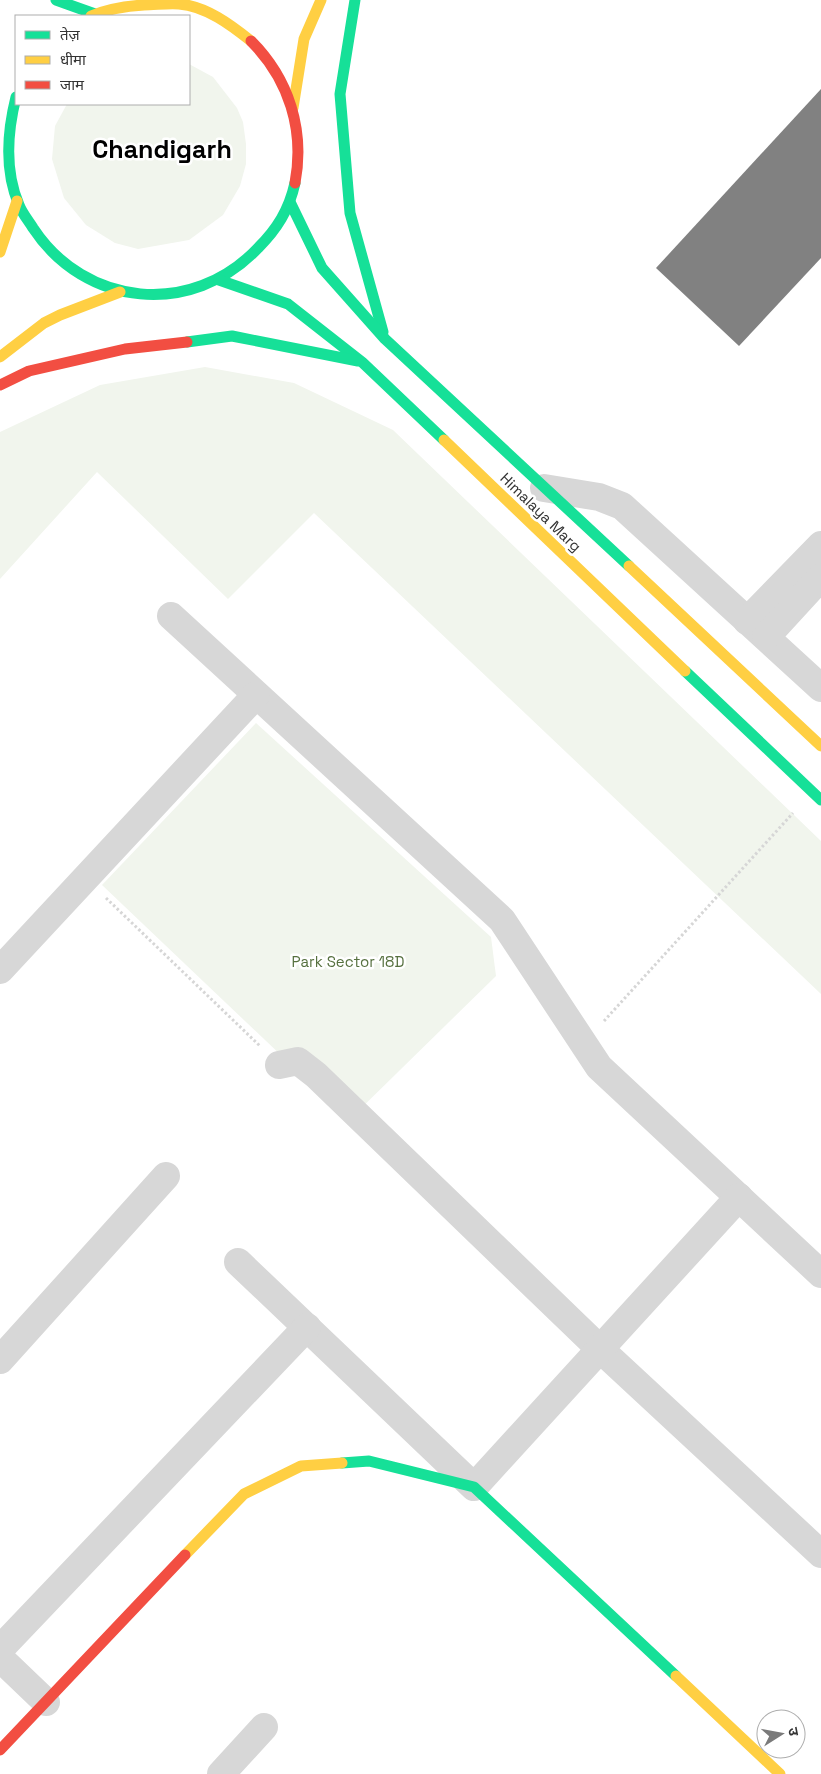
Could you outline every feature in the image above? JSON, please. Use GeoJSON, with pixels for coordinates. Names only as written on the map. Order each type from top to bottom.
{"type":"FeatureCollection","features":[{"type":"Feature","properties":{"kind":"main road"},"geometry":{"type":"LineString","coordinates":[[56,0],[93,15],[115,7],[179,4],[192,0]]}},
{"type":"Feature","properties":{"kind":"main road"},"geometry":{"type":"LineString","coordinates":[[293,108],[304,39],[321,0]]}},
{"type":"Feature","properties":{"kind":"main road"},"geometry":{"type":"LineString","coordinates":[[355,0],[340,94],[350,213],[385,339]]}},
{"type":"Feature","properties":{"kind":"main road"},"geometry":{"type":"LineString","coordinates":[[15,100],[10,118],[7,141],[8,166],[17,201],[42,244],[74,272],[92,282],[120,292],[150,296],[181,293],[218,280],[246,262],[279,224],[290,202],[296,180],[299,163],[299,137],[293,108],[285,86],[265,54],[234,27],[202,11],[179,4]]}},
{"type":"Feature","properties":{"kind":"main road"},"geometry":{"type":"LineString","coordinates":[[4,105],[10,118]]}},
{"type":"Feature","properties":{"kind":"main road"},"geometry":{"type":"LineString","coordinates":[[0,252],[17,201]]}},
{"type":"Feature","properties":{"kind":"main road","name":"Himalaya Marg"},"geometry":{"type":"LineString","coordinates":[[290,202],[322,268],[385,339],[821,746]]}},
{"type":"Feature","properties":{"kind":"main road","name":"Himalaya Marg"},"geometry":{"type":"LineString","coordinates":[[218,280],[288,304],[362,362],[817,796]]}},
{"type":"Feature","properties":{"kind":"main road"},"geometry":{"type":"LineString","coordinates":[[0,357],[44,323],[120,292]]}},
{"type":"Feature","properties":{"kind":"main road"},"geometry":{"type":"LineString","coordinates":[[0,385],[29,371],[125,349],[232,336],[362,362]]}},
{"type":"Feature","properties":{"kind":"main road"},"geometry":{"type":"LineString","coordinates":[[0,1750],[244,1494],[302,1466],[369,1461],[474,1487],[780,1774]]}},
{"type":"Feature","properties":{"kind":"street"},"geometry":{"type":"LineString","coordinates":[[544,488],[599,497],[622,506],[821,688]]}},
{"type":"Feature","properties":{"kind":"street"},"geometry":{"type":"LineString","coordinates":[[756,629],[821,545]]}},
{"type":"Feature","properties":{"kind":"street"},"geometry":{"type":"LineString","coordinates":[[756,629],[821,577]]}},
{"type":"Feature","properties":{"kind":"street"},"geometry":{"type":"LineString","coordinates":[[171,616],[502,920],[599,1067],[821,1274]]}},
{"type":"Feature","properties":{"kind":"street"},"geometry":{"type":"LineString","coordinates":[[0,970],[256,695]]}},
{"type":"Feature","properties":{"kind":"street"},"geometry":{"type":"LineString","coordinates":[[278,1065],[298,1062],[316,1075],[600,1349],[821,1554]]}},
{"type":"Feature","properties":{"kind":"street"},"geometry":{"type":"LineString","coordinates":[[0,1360],[166,1176]]}},
{"type":"Feature","properties":{"kind":"street"},"geometry":{"type":"LineString","coordinates":[[238,1262],[474,1487],[739,1197]]}},
{"type":"Feature","properties":{"kind":"street"},"geometry":{"type":"LineString","coordinates":[[0,1649],[307,1327]]}},
{"type":"Feature","properties":{"kind":"street"},"geometry":{"type":"LineString","coordinates":[[0,1658],[46,1702]]}},
{"type":"Feature","properties":{"kind":"street"},"geometry":{"type":"LineString","coordinates":[[221,1774],[264,1727]]}},
{"type":"Feature","properties":{"kind":"path"},"geometry":{"type":"LineString","coordinates":[[583,1044],[817,796]]}},
{"type":"Feature","properties":{"kind":"path"},"geometry":{"type":"LineString","coordinates":[[86,878],[278,1065]]}},
{"type":"Feature","properties":{"kind":"green space"},"geometry":{"type":"Polygon","coordinates":[[[190,65],[213,77],[237,108],[243,122],[246,164],[240,186],[223,215],[189,240],[138,249],[115,243],[86,225],[64,198],[52,159],[55,126],[66,105],[190,105],[190,65]]]}},
{"type":"Feature","properties":{"kind":"green space"},"geometry":{"type":"Polygon","coordinates":[[[205,367],[294,383],[393,430],[821,841],[821,994],[314,513],[228,599],[97,472],[0,579],[0,432],[100,385],[205,367]]]}},
{"type":"Feature","properties":{"kind":"green space","name":"Park Sector 18D"},"geometry":{"type":"Polygon","coordinates":[[[256,723],[491,937],[496,976],[349,1120],[102,885],[256,723]]]}},
{"type":"Feature","properties":{"kind":"building"},"geometry":{"type":"Polygon","coordinates":[[[821,89],[821,258],[739,346],[656,268],[821,89]]]}},
{"type":"Feature","properties":{"kind":"traffic: fast"},"geometry":{"type":"LineString","coordinates":[[56,0],[95,14]]}},
{"type":"Feature","properties":{"kind":"traffic: fast"},"geometry":{"type":"LineString","coordinates":[[355,0],[340,94],[350,213],[383,332]]}},
{"type":"Feature","properties":{"kind":"traffic: fast"},"geometry":{"type":"LineString","coordinates":[[15,102],[9,138],[9,165],[14,192],[23,214],[55,254],[81,274],[110,288],[140,294],[172,293],[202,286],[232,270],[271,234],[286,210],[295,183]]}},
{"type":"Feature","properties":{"kind":"traffic: fast"},"geometry":{"type":"LineString","coordinates":[[290,202],[322,268],[385,339],[629,566]]}},
{"type":"Feature","properties":{"kind":"traffic: fast"},"geometry":{"type":"LineString","coordinates":[[219,280],[288,304],[362,362],[444,440]]}},
{"type":"Feature","properties":{"kind":"traffic: fast"},"geometry":{"type":"LineString","coordinates":[[187,342],[232,336],[358,361]]}},
{"type":"Feature","properties":{"kind":"traffic: fast"},"geometry":{"type":"LineString","coordinates":[[685,671],[821,800]]}},
{"type":"Feature","properties":{"kind":"traffic: fast"},"geometry":{"type":"LineString","coordinates":[[342,1463],[369,1461],[474,1487],[676,1676]]}},
{"type":"Feature","properties":{"kind":"traffic: slow"},"geometry":{"type":"LineString","coordinates":[[293,108],[304,39],[321,0]]}},
{"type":"Feature","properties":{"kind":"traffic: slow"},"geometry":{"type":"LineString","coordinates":[[94,15],[131,6],[179,4],[199,8],[218,17],[251,41]]}},
{"type":"Feature","properties":{"kind":"traffic: slow"},"geometry":{"type":"LineString","coordinates":[[0,252],[17,201]]}},
{"type":"Feature","properties":{"kind":"traffic: slow"},"geometry":{"type":"LineString","coordinates":[[0,357],[44,323],[120,292]]}},
{"type":"Feature","properties":{"kind":"traffic: slow"},"geometry":{"type":"LineString","coordinates":[[444,440],[685,671]]}},
{"type":"Feature","properties":{"kind":"traffic: slow"},"geometry":{"type":"LineString","coordinates":[[629,566],[821,746]]}},
{"type":"Feature","properties":{"kind":"traffic: slow"},"geometry":{"type":"LineString","coordinates":[[185,1555],[244,1494],[301,1466],[342,1463]]}},
{"type":"Feature","properties":{"kind":"traffic: slow"},"geometry":{"type":"LineString","coordinates":[[676,1676],[780,1774]]}},
{"type":"Feature","properties":{"kind":"traffic: jam"},"geometry":{"type":"LineString","coordinates":[[251,41],[275,72],[291,106],[298,144],[295,183]]}},
{"type":"Feature","properties":{"kind":"traffic: jam"},"geometry":{"type":"LineString","coordinates":[[0,385],[29,371],[125,349],[187,342]]}},
{"type":"Feature","properties":{"kind":"traffic: jam"},"geometry":{"type":"LineString","coordinates":[[0,1750],[185,1555]]}},
{"type":"Feature","properties":{"kind":"district","name":"Chandigarh"},"geometry":{"type":"Point","coordinates":[162,149]}}]}
